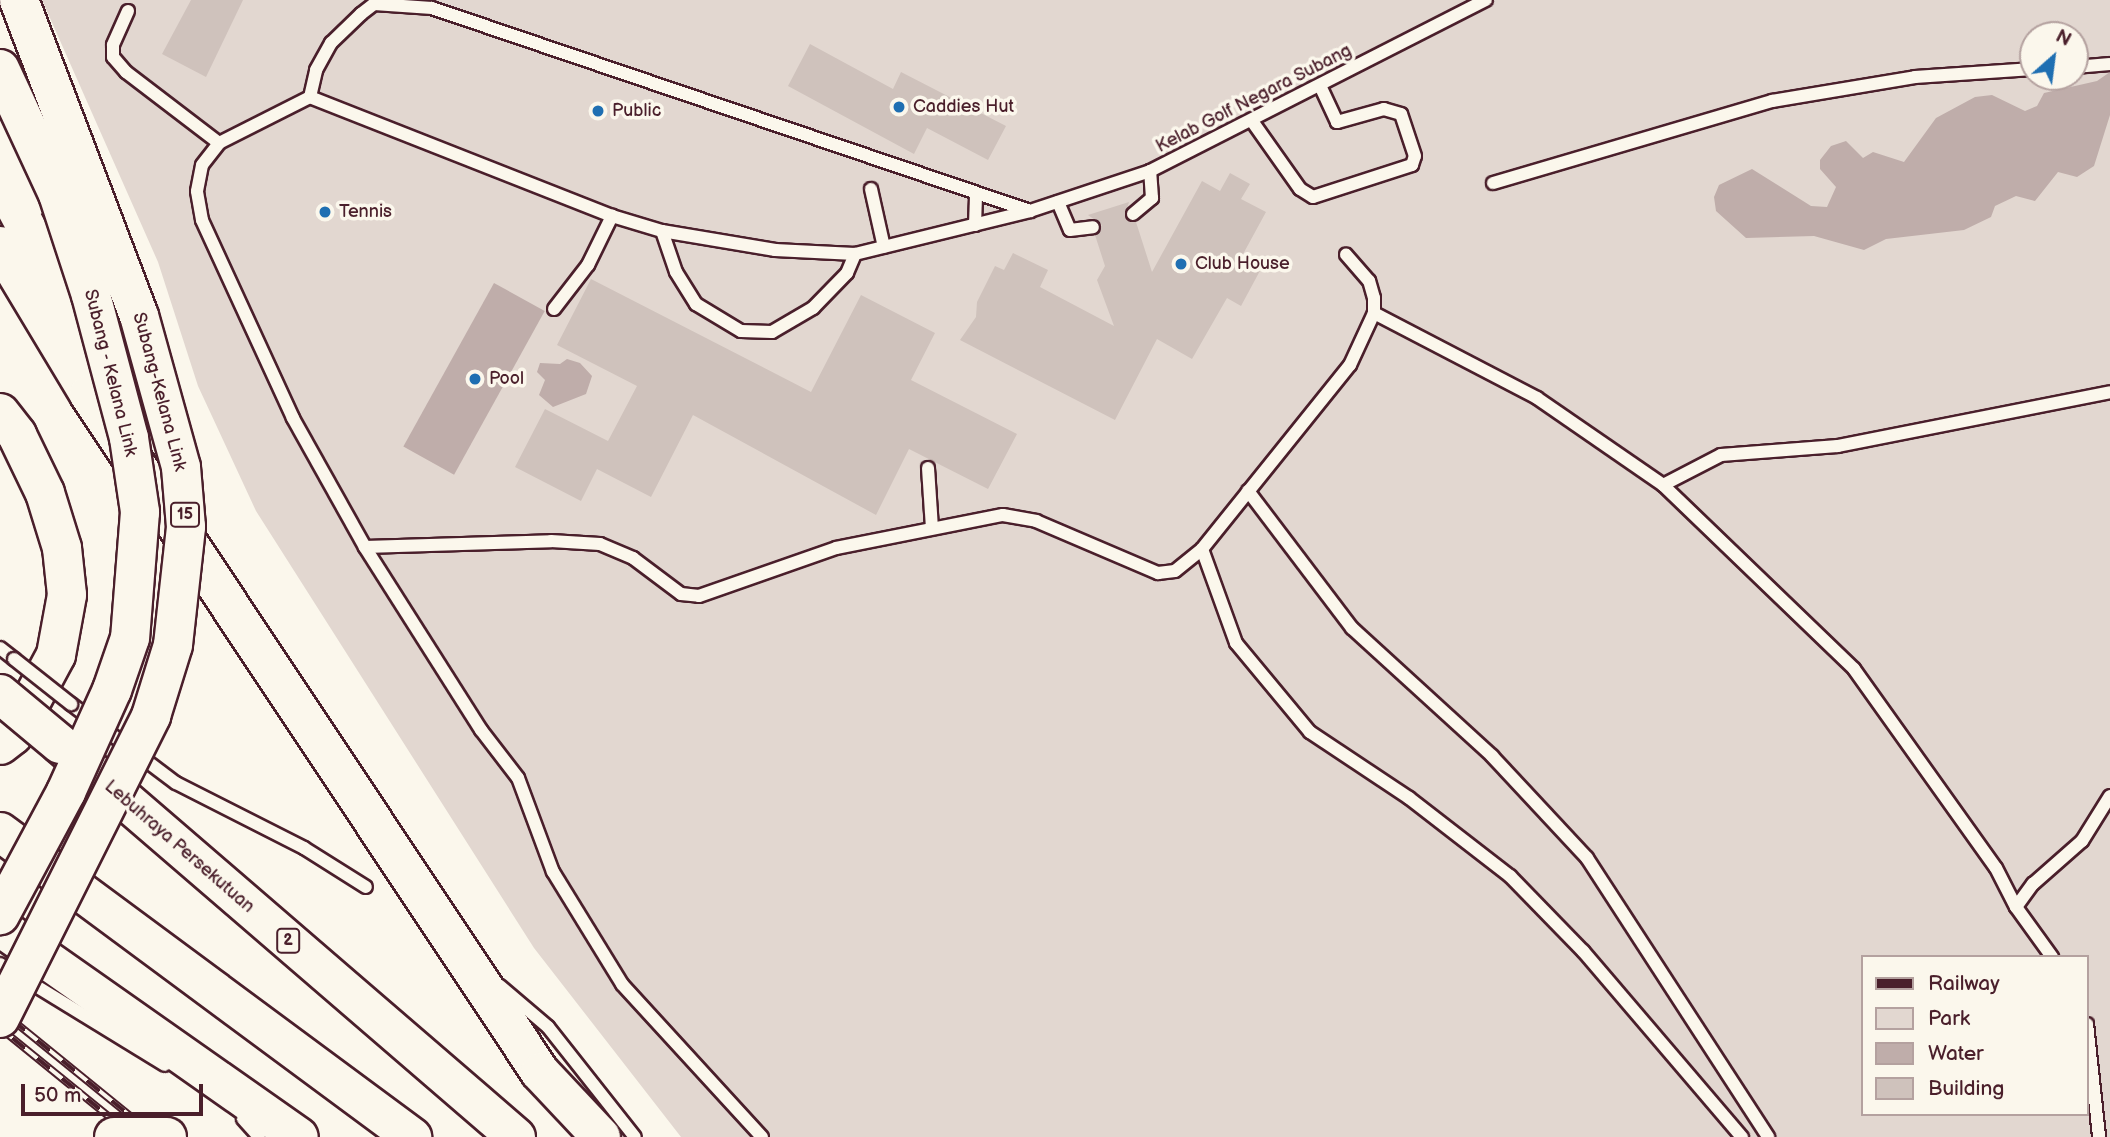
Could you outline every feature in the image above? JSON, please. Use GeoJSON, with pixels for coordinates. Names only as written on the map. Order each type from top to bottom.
{"type":"FeatureCollection","features":[{"type":"Feature","properties":{"kind":"main road","name":"Subang-Kelana Link"},"geometry":{"type":"LineString","coordinates":[[0,1018],[151,716],[173,645],[186,527],[181,467],[139,316],[19,0]]}},
{"type":"Feature","properties":{"kind":"main road","name":"Subang - Kelana Link"},"geometry":{"type":"LineString","coordinates":[[0,69],[58,194],[91,295],[129,438],[140,512],[130,638],[112,690],[66,792],[0,915]]}},
{"type":"Feature","properties":{"kind":"main road"},"geometry":{"type":"LineString","coordinates":[[0,137],[91,295]]}},
{"type":"Feature","properties":{"kind":"main road"},"geometry":{"type":"LineString","coordinates":[[0,178],[62,293],[89,394]]}},
{"type":"Feature","properties":{"kind":"main road"},"geometry":{"type":"LineString","coordinates":[[0,246],[89,394],[540,1072],[601,1137]]}},
{"type":"Feature","properties":{"kind":"main road"},"geometry":{"type":"LineString","coordinates":[[0,414],[17,435],[45,493],[62,548],[67,596],[55,655],[13,735],[0,745]]}},
{"type":"Feature","properties":{"kind":"main road","name":"Lebuhraya Persekutuan"},"geometry":{"type":"LineString","coordinates":[[7,676],[60,744],[516,1137]]}},
{"type":"Feature","properties":{"kind":"main road"},"geometry":{"type":"LineString","coordinates":[[0,832],[412,1137]]}},
{"type":"Feature","properties":{"kind":"main road"},"geometry":{"type":"LineString","coordinates":[[0,927],[210,1089],[299,1137]]}},
{"type":"Feature","properties":{"kind":"main road"},"geometry":{"type":"LineString","coordinates":[[114,1137],[167,1137]]}},
{"type":"Feature","properties":{"kind":"lane","name":"Kelab Golf Negara Subang"},"geometry":{"type":"LineString","coordinates":[[310,97],[612,216],[662,231],[775,250],[855,254],[1030,211],[1150,171],[1486,0]]}},
{"type":"Feature","properties":{"kind":"lane"},"geometry":{"type":"LineString","coordinates":[[762,1137],[744,1123],[622,984],[553,872],[518,778],[481,730],[365,547],[293,418],[202,220],[197,191],[202,165],[219,143],[310,97],[316,70],[331,43],[375,2],[432,8],[493,27],[1030,211]]}},
{"type":"Feature","properties":{"kind":"lane"},"geometry":{"type":"LineString","coordinates":[[128,11],[113,45],[113,57],[126,72],[219,143]]}},
{"type":"Feature","properties":{"kind":"lane"},"geometry":{"type":"LineString","coordinates":[[2089,66],[2110,65]]}},
{"type":"Feature","properties":{"kind":"lane"},"geometry":{"type":"LineString","coordinates":[[1493,183],[1772,101],[1914,77],[2019,70]]}},
{"type":"Feature","properties":{"kind":"lane"},"geometry":{"type":"LineString","coordinates":[[1252,121],[1300,189],[1313,197],[1412,165],[1416,156],[1402,114],[1384,109],[1337,122],[1320,86]]}},
{"type":"Feature","properties":{"kind":"lane"},"geometry":{"type":"LineString","coordinates":[[1133,214],[1152,198],[1150,171]]}},
{"type":"Feature","properties":{"kind":"lane"},"geometry":{"type":"LineString","coordinates":[[871,189],[884,247]]}},
{"type":"Feature","properties":{"kind":"lane"},"geometry":{"type":"LineString","coordinates":[[975,225],[976,194]]}},
{"type":"Feature","properties":{"kind":"lane"},"geometry":{"type":"LineString","coordinates":[[1058,202],[1070,230],[1093,227]]}},
{"type":"Feature","properties":{"kind":"lane"},"geometry":{"type":"LineString","coordinates":[[554,309],[587,265],[612,216]]}},
{"type":"Feature","properties":{"kind":"lane"},"geometry":{"type":"LineString","coordinates":[[662,231],[676,272],[696,304],[741,331],[772,332],[813,308],[847,273],[855,254]]}},
{"type":"Feature","properties":{"kind":"lane"},"geometry":{"type":"LineString","coordinates":[[365,547],[551,541],[600,544],[633,558],[681,594],[699,596],[836,548],[1003,515],[1036,521],[1158,573],[1175,571],[1202,550],[1248,491],[1297,437],[1350,365],[1374,313],[1373,289],[1346,255]]}},
{"type":"Feature","properties":{"kind":"lane"},"geometry":{"type":"LineString","coordinates":[[1374,313],[1537,398],[1663,485],[1854,669],[1996,868],[2015,907],[2051,955]]}},
{"type":"Feature","properties":{"kind":"lane"},"geometry":{"type":"LineString","coordinates":[[1663,485],[1721,455],[1838,446],[2110,392]]}},
{"type":"Feature","properties":{"kind":"lane"},"geometry":{"type":"LineString","coordinates":[[928,468],[932,528]]}},
{"type":"Feature","properties":{"kind":"lane"},"geometry":{"type":"LineString","coordinates":[[1248,491],[1352,628],[1492,756],[1587,858],[1768,1137]]}},
{"type":"Feature","properties":{"kind":"lane"},"geometry":{"type":"LineString","coordinates":[[1202,550],[1236,643],[1310,732],[1409,798],[1510,876],[1583,950],[1742,1137]]}},
{"type":"Feature","properties":{"kind":"lane"},"geometry":{"type":"LineString","coordinates":[[0,648],[7,676],[71,704],[176,783],[304,848],[366,887]]}},
{"type":"Feature","properties":{"kind":"lane"},"geometry":{"type":"LineString","coordinates":[[2015,907],[2033,884],[2082,841],[2110,796]]}},
{"type":"Feature","properties":{"kind":"lane"},"geometry":{"type":"LineString","coordinates":[[0,964],[210,1089],[251,1124],[259,1137]]}},
{"type":"Feature","properties":{"kind":"lane"},"geometry":{"type":"LineString","coordinates":[[482,974],[548,1027],[635,1137]]}},
{"type":"Feature","properties":{"kind":"lane"},"geometry":{"type":"LineString","coordinates":[[2089,1043],[2099,1137]]}},
{"type":"Feature","properties":{"kind":"green space"},"geometry":{"type":"Polygon","coordinates":[[[42,0],[2110,0],[2110,1137],[681,1137],[534,948],[256,511],[198,386],[158,262],[42,0]]]}},
{"type":"Feature","properties":{"kind":"water"},"geometry":{"type":"Polygon","coordinates":[[[2110,72],[2110,115],[2094,166],[2077,177],[2058,172],[2035,201],[2016,196],[1995,206],[1991,217],[1964,230],[1886,239],[1864,250],[1814,236],[1746,238],[1716,211],[1714,197],[1719,185],[1752,169],[1811,206],[1827,207],[1836,187],[1820,169],[1820,160],[1831,146],[1846,141],[1863,158],[1873,152],[1904,162],[1936,118],[1975,97],[1992,95],[2025,111],[2037,106],[2044,93],[2089,91],[2089,83],[2110,72]]]}},
{"type":"Feature","properties":{"kind":"water","name":"Pool"},"geometry":{"type":"Polygon","coordinates":[[[494,283],[545,311],[454,475],[403,447],[494,283]]]}},
{"type":"Feature","properties":{"kind":"water"},"geometry":{"type":"Polygon","coordinates":[[[567,359],[580,363],[592,376],[586,394],[553,407],[539,395],[545,380],[537,372],[540,363],[560,364],[567,359]]]}},
{"type":"Feature","properties":{"kind":"building"},"geometry":{"type":"Polygon","coordinates":[[[191,0],[243,0],[206,77],[162,54],[191,0]]]}},
{"type":"Feature","properties":{"kind":"building","name":"Caddies Hut"},"geometry":{"type":"Polygon","coordinates":[[[810,44],[893,89],[901,72],[1006,126],[988,160],[927,128],[914,154],[788,86],[810,44]]]}},
{"type":"Feature","properties":{"kind":"building"},"geometry":{"type":"Polygon","coordinates":[[[1230,173],[1250,184],[1241,199],[1266,212],[1242,256],[1262,267],[1241,306],[1227,298],[1192,359],[1157,339],[1115,420],[960,340],[976,317],[977,302],[995,266],[1004,270],[1013,253],[1048,270],[1040,287],[1114,326],[1097,280],[1105,266],[1095,235],[1102,225],[1088,215],[1129,202],[1125,216],[1136,222],[1152,272],[1202,181],[1220,191],[1230,173]]]}},
{"type":"Feature","properties":{"kind":"building"},"geometry":{"type":"Polygon","coordinates":[[[591,279],[811,392],[861,295],[935,333],[911,380],[1017,434],[988,489],[909,449],[876,515],[693,415],[651,497],[597,469],[581,501],[515,467],[545,409],[608,441],[637,386],[557,345],[591,279]]]}},
{"type":"Feature","properties":{"kind":"railway"},"geometry":{"type":"LineString","coordinates":[[0,1010],[156,1137]]}},
{"type":"Feature","properties":{"kind":"railway"},"geometry":{"type":"LineString","coordinates":[[0,1028],[134,1137]]}},
{"type":"Feature","properties":{"kind":"place","name":"Caddies Hut"},"geometry":{"type":"Point","coordinates":[899,107]}},
{"type":"Feature","properties":{"kind":"place","name":"Public"},"geometry":{"type":"Point","coordinates":[598,111]}},
{"type":"Feature","properties":{"kind":"place","name":"Tennis"},"geometry":{"type":"Point","coordinates":[325,212]}},
{"type":"Feature","properties":{"kind":"place","name":"Club House"},"geometry":{"type":"Point","coordinates":[1181,264]}},
{"type":"Feature","properties":{"kind":"place","name":"Pool"},"geometry":{"type":"Point","coordinates":[475,379]}}]}
